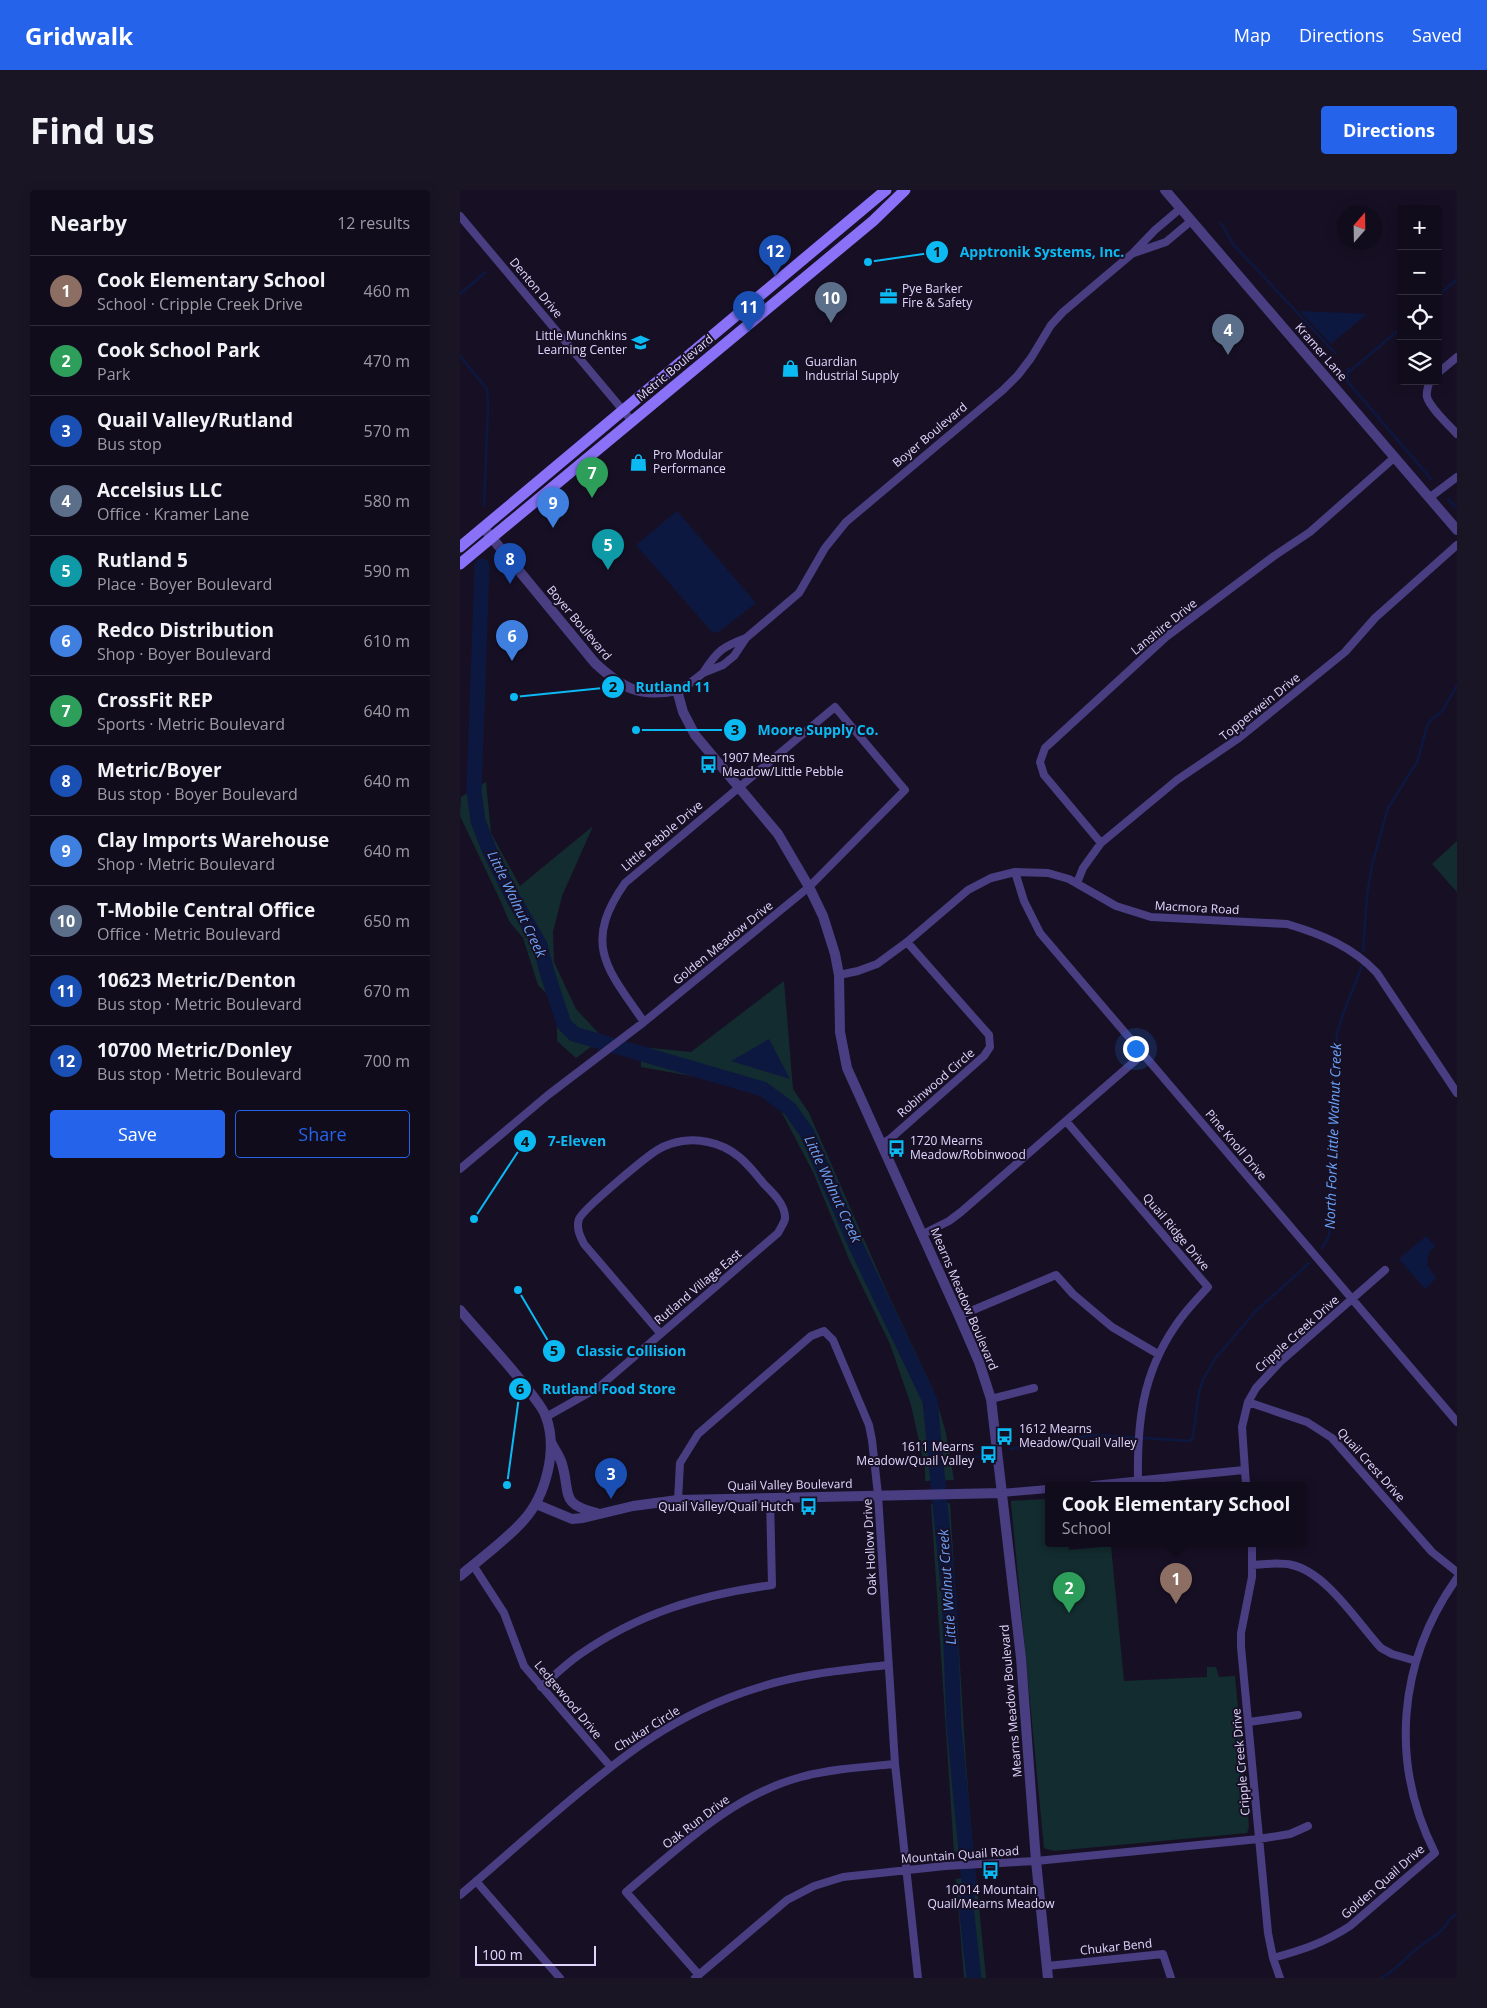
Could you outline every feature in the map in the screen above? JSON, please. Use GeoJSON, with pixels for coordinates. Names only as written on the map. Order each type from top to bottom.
{"type":"FeatureCollection","features":[{"type":"Feature","properties":{"kind":"main road","name":"Metric Boulevard"},"geometry":{"type":"LineString","coordinates":[[460,547],[886,190]]}},
{"type":"Feature","properties":{"kind":"main road","name":"Metric Boulevard"},"geometry":{"type":"LineString","coordinates":[[460,564],[873,221],[906,190]]}},
{"type":"Feature","properties":{"kind":"street","name":"Kramer Lane"},"geometry":{"type":"LineString","coordinates":[[1165,190],[1457,530]]}},
{"type":"Feature","properties":{"kind":"street","name":"Boyer Boulevard"},"geometry":{"type":"LineString","coordinates":[[484,527],[595,663],[611,678],[630,689],[647,693],[677,690],[689,684],[703,673],[723,666],[734,656],[746,638],[799,593],[825,548],[846,522],[1003,390],[1018,375],[1051,325],[1063,312],[1133,254],[1155,230],[1181,208]]}},
{"type":"Feature","properties":{"kind":"street","name":"Denton Drive"},"geometry":{"type":"LineString","coordinates":[[460,216],[632,421]]}},
{"type":"Feature","properties":{"kind":"street","name":"Boyer Boulevard"},"geometry":{"type":"LineString","coordinates":[[1133,254],[1166,242],[1191,221]]}},
{"type":"Feature","properties":{"kind":"street"},"geometry":{"type":"LineString","coordinates":[[1442,370],[1457,357]]}},
{"type":"Feature","properties":{"kind":"street"},"geometry":{"type":"LineString","coordinates":[[1428,385],[1427,396],[1431,404],[1457,434]]}},
{"type":"Feature","properties":{"kind":"street","name":"Lanshire Drive"},"geometry":{"type":"LineString","coordinates":[[1101,843],[1044,775],[1040,762],[1045,748],[1166,637],[1274,556],[1310,532],[1395,457]]}},
{"type":"Feature","properties":{"kind":"street"},"geometry":{"type":"LineString","coordinates":[[1429,498],[1457,477]]}},
{"type":"Feature","properties":{"kind":"street","name":"Topperwein Drive"},"geometry":{"type":"LineString","coordinates":[[1077,883],[1083,868],[1101,843],[1177,780],[1240,738],[1345,652],[1375,618],[1457,544]]}},
{"type":"Feature","properties":{"kind":"street","name":"Boyer Boulevard"},"geometry":{"type":"LineString","coordinates":[[703,673],[714,656],[726,646],[746,638]]}},
{"type":"Feature","properties":{"kind":"street","name":"Mearns Meadow Boulevard"},"geometry":{"type":"LineString","coordinates":[[677,690],[683,712],[695,735],[778,834],[809,887],[822,916],[835,954],[839,975],[840,1032],[847,1068],[959,1316],[979,1362],[991,1399],[1021,1658],[1036,1861],[1048,1978]]}},
{"type":"Feature","properties":{"kind":"street","name":"Little Pebble Drive"},"geometry":{"type":"LineString","coordinates":[[644,1022],[612,977],[605,957],[602,936],[605,916],[613,900],[624,883],[835,707]]}},
{"type":"Feature","properties":{"kind":"street","name":"Golden Meadow Drive"},"geometry":{"type":"LineString","coordinates":[[460,1168],[548,1095],[644,1022],[809,887],[905,790],[835,707]]}},
{"type":"Feature","properties":{"kind":"street","name":"Macmora Road"},"geometry":{"type":"LineString","coordinates":[[839,975],[877,964],[907,942],[968,890],[990,878],[1015,872],[1048,873],[1077,883],[1116,906],[1151,917],[1287,924],[1343,946],[1365,960],[1377,973],[1457,1093]]}},
{"type":"Feature","properties":{"kind":"street","name":"Pine Knoll Drive"},"geometry":{"type":"LineString","coordinates":[[1015,872],[1026,907],[1040,933],[1457,1422]]}},
{"type":"Feature","properties":{"kind":"street","name":"Robinwood Circle"},"geometry":{"type":"LineString","coordinates":[[882,1144],[977,1062],[990,1047],[989,1035],[907,942]]}},
{"type":"Feature","properties":{"kind":"street"},"geometry":{"type":"LineString","coordinates":[[922,1234],[949,1221],[1144,1054]]}},
{"type":"Feature","properties":{"kind":"street","name":"Quail Ridge Drive"},"geometry":{"type":"LineString","coordinates":[[1066,1121],[1208,1287],[1177,1323],[1158,1354],[1146,1387],[1138,1434],[1138,1481]]}},
{"type":"Feature","properties":{"kind":"street","name":"Rutland Village East"},"geometry":{"type":"LineString","coordinates":[[546,1417],[599,1387],[778,1233],[785,1219],[782,1204],[746,1162],[734,1152],[719,1145],[692,1140],[658,1149],[585,1209],[580,1217],[578,1226],[584,1244],[660,1334]]}},
{"type":"Feature","properties":{"kind":"street","name":"Cripple Creek Drive"},"geometry":{"type":"LineString","coordinates":[[1246,1482],[1242,1427],[1248,1402],[1256,1388],[1267,1375],[1385,1270]]}},
{"type":"Feature","properties":{"kind":"street"},"geometry":{"type":"LineString","coordinates":[[959,1316],[1056,1275],[1073,1294],[1112,1327],[1158,1354]]}},
{"type":"Feature","properties":{"kind":"street"},"geometry":{"type":"LineString","coordinates":[[460,1310],[520,1380],[546,1417],[550,1440],[545,1486],[536,1504],[524,1521],[460,1576]]}},
{"type":"Feature","properties":{"kind":"street","name":"Oak Hollow Drive"},"geometry":{"type":"LineString","coordinates":[[678,1500],[680,1463],[698,1434],[812,1336],[824,1331],[833,1340],[869,1425],[878,1495],[896,1764],[918,1978]]}},
{"type":"Feature","properties":{"kind":"street"},"geometry":{"type":"LineString","coordinates":[[991,1399],[1034,1388]]}},
{"type":"Feature","properties":{"kind":"street","name":"Quail Crest Drive"},"geometry":{"type":"LineString","coordinates":[[1248,1402],[1307,1422],[1332,1438],[1432,1552],[1457,1572]]}},
{"type":"Feature","properties":{"kind":"street"},"geometry":{"type":"LineString","coordinates":[[550,1440],[562,1463],[566,1491],[570,1501],[584,1510],[600,1514]]}},
{"type":"Feature","properties":{"kind":"street"},"geometry":{"type":"LineString","coordinates":[[1127,1482],[1244,1470]]}},
{"type":"Feature","properties":{"kind":"street","name":"Quail Valley Boulevard"},"geometry":{"type":"LineString","coordinates":[[536,1504],[572,1518],[583,1518],[633,1506],[678,1500],[1002,1494],[1045,1489]]}},
{"type":"Feature","properties":{"kind":"street"},"geometry":{"type":"LineString","coordinates":[[541,1687],[591,1647],[640,1620],[692,1600],[730,1591],[772,1585],[770,1498]]}},
{"type":"Feature","properties":{"kind":"street","name":"Cripple Creek Drive"},"geometry":{"type":"LineString","coordinates":[[1252,1547],[1253,1565],[1241,1633],[1268,1933],[1273,1958],[1280,1978]]}},
{"type":"Feature","properties":{"kind":"street"},"geometry":{"type":"LineString","coordinates":[[1253,1565],[1283,1564],[1299,1567],[1313,1574],[1327,1585],[1381,1648],[1392,1654],[1416,1661]]}},
{"type":"Feature","properties":{"kind":"street","name":"Ledgewood Drive"},"geometry":{"type":"LineString","coordinates":[[473,1565],[504,1613],[524,1666],[610,1766]]}},
{"type":"Feature","properties":{"kind":"street","name":"Golden Quail Drive"},"geometry":{"type":"LineString","coordinates":[[1273,1958],[1320,1944],[1335,1936],[1350,1926],[1435,1853],[1417,1813],[1407,1767],[1406,1714],[1416,1661],[1427,1628],[1457,1578]]}},
{"type":"Feature","properties":{"kind":"street","name":"Chukar Circle"},"geometry":{"type":"LineString","coordinates":[[460,1895],[610,1766],[644,1741],[673,1724],[733,1696],[798,1677],[888,1665]]}},
{"type":"Feature","properties":{"kind":"street"},"geometry":{"type":"LineString","coordinates":[[1249,1722],[1298,1715]]}},
{"type":"Feature","properties":{"kind":"street","name":"Oak Run Drive"},"geometry":{"type":"LineString","coordinates":[[697,1977],[626,1892],[706,1825],[752,1796],[785,1782],[819,1773],[896,1764]]}},
{"type":"Feature","properties":{"kind":"street","name":"Mountain Quail Road"},"geometry":{"type":"LineString","coordinates":[[697,1977],[774,1910],[800,1892],[843,1877],[907,1869],[1036,1861],[1259,1839],[1290,1834],[1308,1826]]}},
{"type":"Feature","properties":{"kind":"street"},"geometry":{"type":"LineString","coordinates":[[476,1881],[560,1978]]}},
{"type":"Feature","properties":{"kind":"street","name":"Chukar Bend"},"geometry":{"type":"LineString","coordinates":[[1047,1966],[1163,1954],[1171,1978]]}},
{"type":"Feature","properties":{"kind":"green space"},"geometry":{"type":"Polygon","coordinates":[[[486,782],[491,833],[520,886],[593,826],[562,896],[553,932],[554,962],[576,1009],[603,1038],[576,1058],[557,1041],[557,1024],[548,995],[538,985],[523,938],[509,921],[460,816],[461,797],[486,782]]]}},
{"type":"Feature","properties":{"kind":"green space"},"geometry":{"type":"Polygon","coordinates":[[[1457,841],[1457,892],[1432,864],[1457,841]]]}},
{"type":"Feature","properties":{"kind":"green space"},"geometry":{"type":"Polygon","coordinates":[[[784,981],[793,1089],[809,1113],[887,1292],[934,1392],[946,1433],[954,1480],[925,1481],[925,1468],[911,1405],[890,1344],[849,1259],[813,1172],[781,1111],[760,1094],[708,1079],[641,1067],[641,1047],[691,1052],[784,981]]]}},
{"type":"Feature","properties":{"kind":"green space"},"geometry":{"type":"Polygon","coordinates":[[[1045,1499],[1045,1547],[1069,1547],[1069,1550],[1111,1547],[1124,1681],[1207,1677],[1207,1667],[1216,1667],[1219,1677],[1235,1676],[1249,1827],[1247,1833],[1054,1851],[1044,1848],[1011,1501],[1045,1499]]]}},
{"type":"Feature","properties":{"kind":"green space"},"geometry":{"type":"Polygon","coordinates":[[[950,1503],[973,1851],[954,1852],[931,1504],[950,1503]]]}},
{"type":"Feature","properties":{"kind":"green space"},"geometry":{"type":"Polygon","coordinates":[[[976,1877],[986,1978],[964,1978],[956,1879],[976,1877]]]}},
{"type":"Feature","properties":{"kind":"water"},"geometry":{"type":"Polygon","coordinates":[[[1300,311],[1367,314],[1331,344],[1300,311]]]}},
{"type":"Feature","properties":{"kind":"water"},"geometry":{"type":"Polygon","coordinates":[[[677,511],[756,603],[717,633],[712,632],[636,545],[677,511]]]}},
{"type":"Feature","properties":{"kind":"water"},"geometry":{"type":"Polygon","coordinates":[[[769,1039],[790,1079],[731,1061],[769,1039]]]}},
{"type":"Feature","properties":{"kind":"water"},"geometry":{"type":"Polygon","coordinates":[[[1426,1236],[1435,1246],[1429,1252],[1427,1265],[1436,1278],[1425,1289],[1399,1259],[1426,1236]]]}},
{"type":"Feature","properties":{"kind":"waterway","name":"North Fork Little Walnut Creek"},"geometry":{"type":"LineString","coordinates":[[1221,223],[1233,244],[1335,353]]}},
{"type":"Feature","properties":{"kind":"waterway","name":"Little Walnut Creek"},"geometry":{"type":"LineString","coordinates":[[460,294],[486,272]]}},
{"type":"Feature","properties":{"kind":"waterway"},"geometry":{"type":"LineString","coordinates":[[1439,295],[1457,279]]}},
{"type":"Feature","properties":{"kind":"waterway"},"geometry":{"type":"LineString","coordinates":[[1349,372],[1397,331]]}},
{"type":"Feature","properties":{"kind":"waterway","name":"Little Walnut Creek"},"geometry":{"type":"LineString","coordinates":[[460,356],[487,389],[484,505]]}},
{"type":"Feature","properties":{"kind":"waterway","name":"North Fork Little Walnut Creek"},"geometry":{"type":"LineString","coordinates":[[1348,369],[1347,381],[1431,479]]}},
{"type":"Feature","properties":{"kind":"waterway","name":"North Fork Little Walnut Creek"},"geometry":{"type":"LineString","coordinates":[[1448,499],[1457,508]]}},
{"type":"Feature","properties":{"kind":"waterway","name":"Little Walnut Creek"},"geometry":{"type":"LineString","coordinates":[[482,566],[474,791],[478,821],[490,852],[514,900],[540,945],[564,1024],[574,1034],[763,1089],[790,1109],[807,1133],[857,1248],[930,1401],[949,1596],[954,1726],[969,1883],[966,1906],[974,1978]]}},
{"type":"Feature","properties":{"kind":"waterway","name":"North Fork Little Walnut Creek"},"geometry":{"type":"LineString","coordinates":[[1363,951],[1367,895],[1372,865],[1388,808],[1417,762],[1428,723],[1443,710],[1457,685]]}},
{"type":"Feature","properties":{"kind":"waterway","name":"North Fork Little Walnut Creek"},"geometry":{"type":"LineString","coordinates":[[1322,1248],[1329,1236],[1337,1033],[1362,966]]}},
{"type":"Feature","properties":{"kind":"waterway","name":"North Fork Little Walnut Creek"},"geometry":{"type":"LineString","coordinates":[[1010,1449],[1095,1435],[1190,1441],[1193,1437],[1199,1392],[1214,1360],[1255,1312],[1309,1263]]}},
{"type":"Feature","properties":{"kind":"waterway","name":"North Fork Little Walnut Creek"},"geometry":{"type":"LineString","coordinates":[[937,1459],[987,1456]]}},
{"type":"Feature","properties":{"kind":"waterway"},"geometry":{"type":"LineString","coordinates":[[1381,1978],[1442,1930],[1450,1919],[1457,1914]]}},
{"type":"Feature","properties":{"kind":"place","name":"Apptronik Systems, Inc."},"geometry":{"type":"Point","coordinates":[868,262]}},
{"type":"Feature","properties":{"kind":"place","name":"10700 Metric/Donley"},"geometry":{"type":"Point","coordinates":[775,276]}},
{"type":"Feature","properties":{"kind":"place","name":"Pye Barker Fire & Safety"},"geometry":{"type":"Point","coordinates":[888,296]}},
{"type":"Feature","properties":{"kind":"place","name":"T-Mobile Central Office"},"geometry":{"type":"Point","coordinates":[831,323]}},
{"type":"Feature","properties":{"kind":"place","name":"10623 Metric/Denton"},"geometry":{"type":"Point","coordinates":[749,332]}},
{"type":"Feature","properties":{"kind":"place","name":"Little Munchkins Learning Center"},"geometry":{"type":"Point","coordinates":[641,343]}},
{"type":"Feature","properties":{"kind":"place","name":"Accelsius LLC"},"geometry":{"type":"Point","coordinates":[1228,355]}},
{"type":"Feature","properties":{"kind":"place","name":"Guardian Industrial Supply"},"geometry":{"type":"Point","coordinates":[791,369]}},
{"type":"Feature","properties":{"kind":"place","name":"Pro Modular Performance"},"geometry":{"type":"Point","coordinates":[639,462]}},
{"type":"Feature","properties":{"kind":"place","name":"CrossFit REP"},"geometry":{"type":"Point","coordinates":[592,498]}},
{"type":"Feature","properties":{"kind":"place","name":"Clay Imports Warehouse"},"geometry":{"type":"Point","coordinates":[553,528]}},
{"type":"Feature","properties":{"kind":"place","name":"Rutland 5"},"geometry":{"type":"Point","coordinates":[608,570]}},
{"type":"Feature","properties":{"kind":"place","name":"Metric/Boyer"},"geometry":{"type":"Point","coordinates":[510,584]}},
{"type":"Feature","properties":{"kind":"place","name":"Redco Distribution"},"geometry":{"type":"Point","coordinates":[512,661]}},
{"type":"Feature","properties":{"kind":"place","name":"Rutland 11"},"geometry":{"type":"Point","coordinates":[514,697]}},
{"type":"Feature","properties":{"kind":"place","name":"Moore Supply Co."},"geometry":{"type":"Point","coordinates":[636,730]}},
{"type":"Feature","properties":{"kind":"place","name":"1907 Mearns Meadow/Little Pebble"},"geometry":{"type":"Point","coordinates":[708,765]}},
{"type":"Feature","properties":{"kind":"place","name":"1720 Mearns Meadow/Robinwood"},"geometry":{"type":"Point","coordinates":[896,1148]}},
{"type":"Feature","properties":{"kind":"place","name":"7-Eleven"},"geometry":{"type":"Point","coordinates":[474,1219]}},
{"type":"Feature","properties":{"kind":"place","name":"Classic Collision"},"geometry":{"type":"Point","coordinates":[518,1290]}},
{"type":"Feature","properties":{"kind":"place","name":"1612 Mearns Meadow/Quail Valley"},"geometry":{"type":"Point","coordinates":[1005,1436]}},
{"type":"Feature","properties":{"kind":"place","name":"1611 Mearns Meadow/Quail Valley"},"geometry":{"type":"Point","coordinates":[988,1454]}},
{"type":"Feature","properties":{"kind":"place","name":"Rutland Food Store"},"geometry":{"type":"Point","coordinates":[507,1485]}},
{"type":"Feature","properties":{"kind":"place","name":"Quail Valley/Rutland"},"geometry":{"type":"Point","coordinates":[611,1499]}},
{"type":"Feature","properties":{"kind":"place","name":"Quail Valley/Quail Hutch"},"geometry":{"type":"Point","coordinates":[808,1507]}},
{"type":"Feature","properties":{"kind":"place","name":"Cook Elementary School"},"geometry":{"type":"Point","coordinates":[1176,1604]}},
{"type":"Feature","properties":{"kind":"place","name":"Cook School Park"},"geometry":{"type":"Point","coordinates":[1069,1613]}},
{"type":"Feature","properties":{"kind":"place","name":"10014 Mountain Quail/Mearns Meadow"},"geometry":{"type":"Point","coordinates":[991,1871]}}]}
